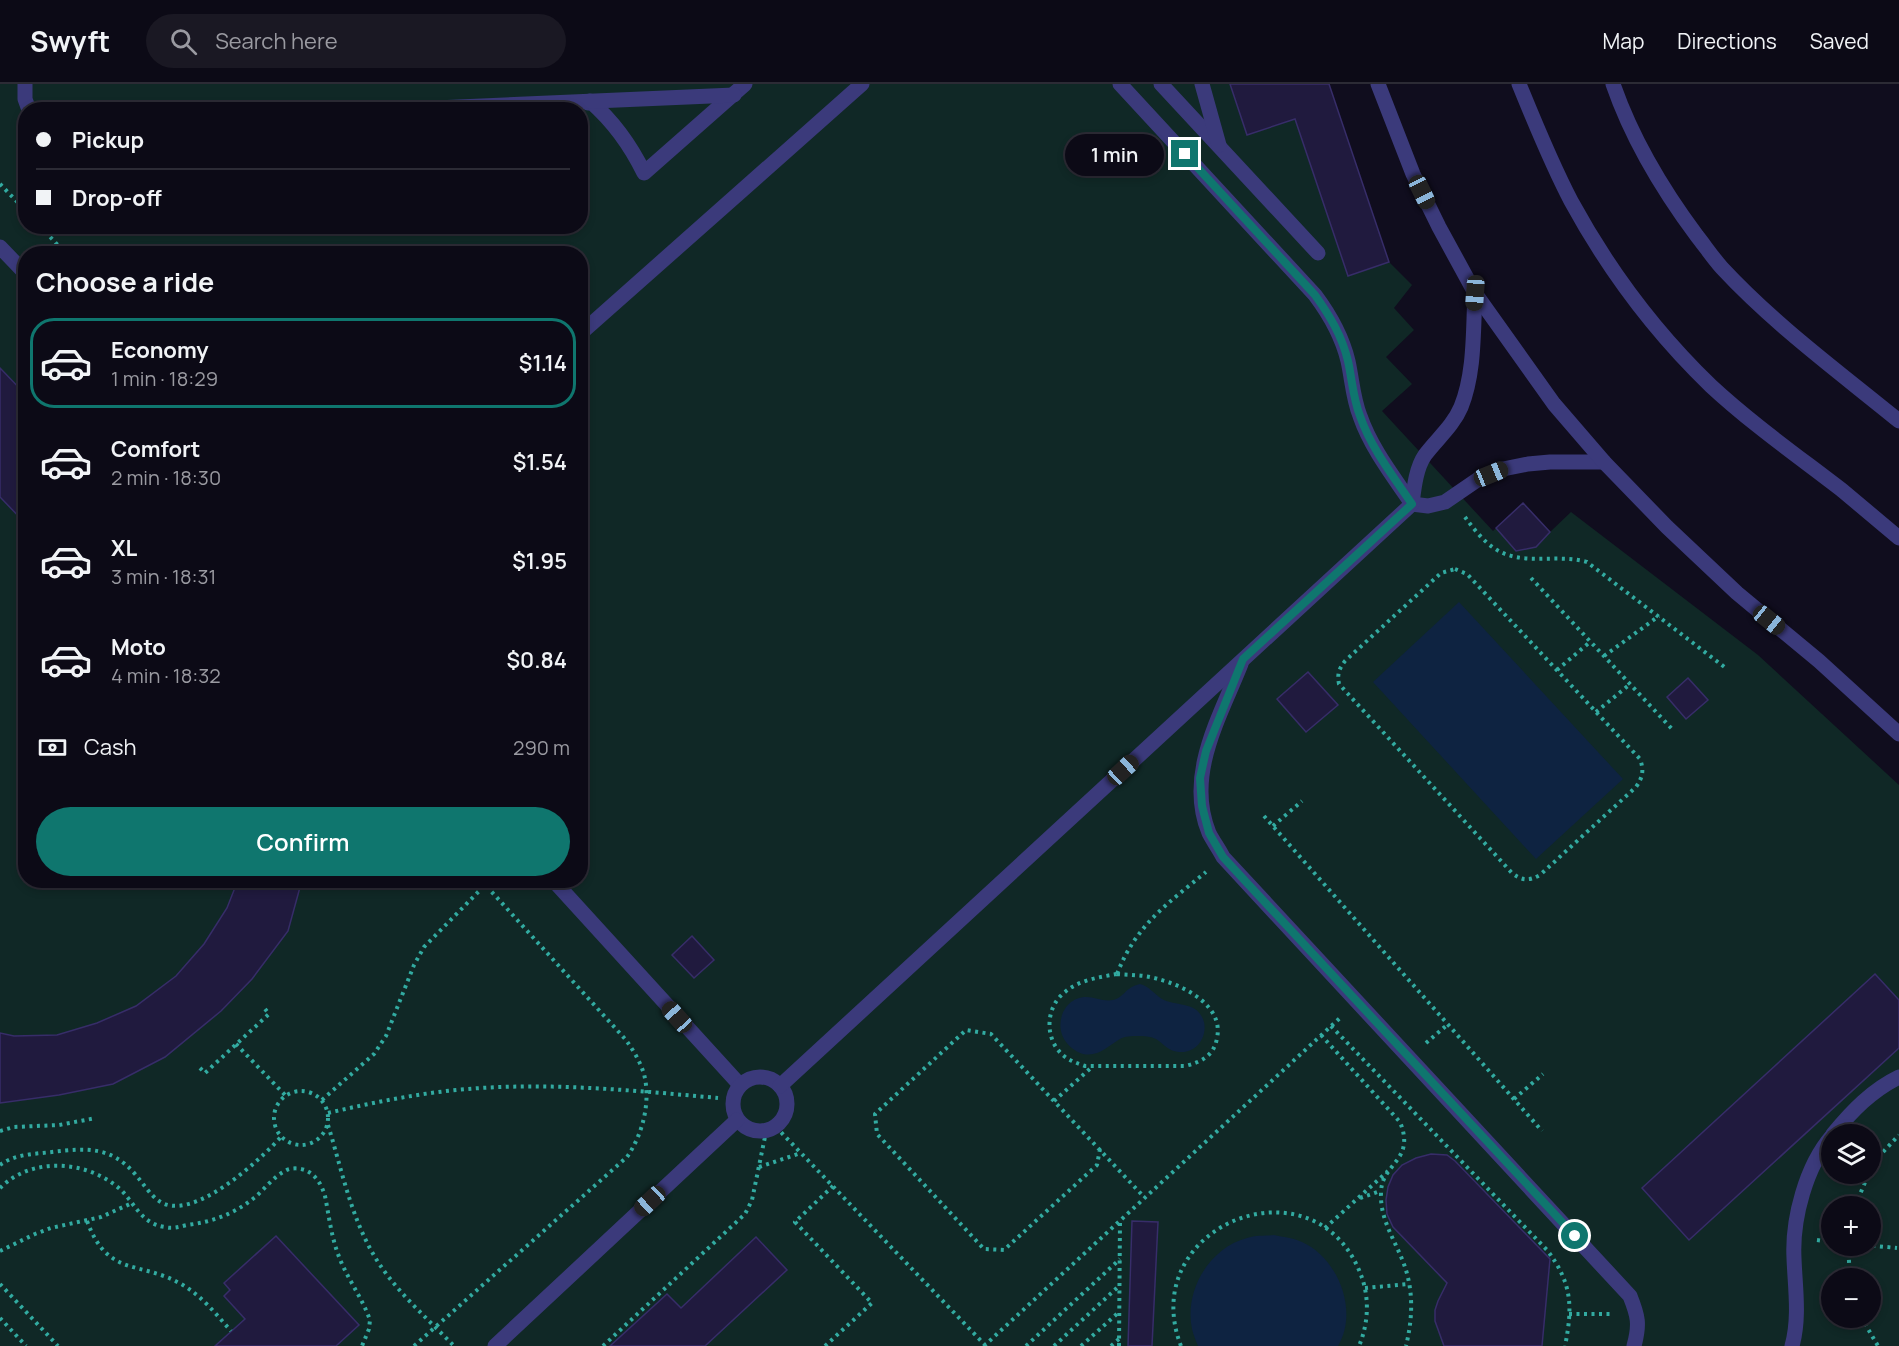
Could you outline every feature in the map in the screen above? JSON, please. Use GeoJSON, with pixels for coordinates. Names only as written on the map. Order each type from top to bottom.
{"type":"FeatureCollection","features":[{"type":"Feature","properties":{"kind":"street"},"geometry":{"type":"LineString","coordinates":[[25,84],[26,102]]}},
{"type":"Feature","properties":{"kind":"street"},"geometry":{"type":"LineString","coordinates":[[588,327],[862,84]]}},
{"type":"Feature","properties":{"kind":"street"},"geometry":{"type":"LineString","coordinates":[[1120,84],[1315,295],[1326,310],[1342,343],[1365,431],[1412,504],[1428,506],[1445,502],[1480,478],[1503,469],[1550,462],[1604,462]]}},
{"type":"Feature","properties":{"kind":"street"},"geometry":{"type":"LineString","coordinates":[[1161,84],[1318,253]]}},
{"type":"Feature","properties":{"kind":"street"},"geometry":{"type":"LineString","coordinates":[[1202,84],[1220,148]]}},
{"type":"Feature","properties":{"kind":"street"},"geometry":{"type":"LineString","coordinates":[[1378,84],[1413,174],[1475,293],[1554,404],[1604,462],[1667,527],[1737,593],[1819,661],[1899,734]]}},
{"type":"Feature","properties":{"kind":"street"},"geometry":{"type":"LineString","coordinates":[[1519,84],[1571,200],[1611,267],[1658,329],[1711,386],[1899,538]]}},
{"type":"Feature","properties":{"kind":"street"},"geometry":{"type":"LineString","coordinates":[[1613,84],[1619,103],[1648,163],[1683,218],[1720,267],[1763,310],[1899,420]]}},
{"type":"Feature","properties":{"kind":"street"},"geometry":{"type":"LineString","coordinates":[[588,106],[607,115],[622,133],[644,172],[740,89]]}},
{"type":"Feature","properties":{"kind":"street"},"geometry":{"type":"LineString","coordinates":[[588,105],[740,89]]}},
{"type":"Feature","properties":{"kind":"street"},"geometry":{"type":"LineString","coordinates":[[0,247],[18,266]]}},
{"type":"Feature","properties":{"kind":"street"},"geometry":{"type":"LineString","coordinates":[[780,1086],[1412,504],[1418,471],[1424,457],[1446,432],[1460,409],[1468,383],[1475,293]]}},
{"type":"Feature","properties":{"kind":"street"},"geometry":{"type":"LineString","coordinates":[[1243,659],[1206,751],[1200,778],[1202,806],[1209,833],[1223,857],[1630,1296],[1638,1314],[1639,1324],[1634,1346]]}},
{"type":"Feature","properties":{"kind":"street"},"geometry":{"type":"LineString","coordinates":[[560,888],[740,1085]]}},
{"type":"Feature","properties":{"kind":"street"},"geometry":{"type":"LineString","coordinates":[[756,1077],[765,1077],[780,1086],[786,1096],[787,1107],[783,1118],[771,1129],[755,1131],[745,1128],[737,1120],[733,1110],[733,1099],[740,1085],[756,1077]]}},
{"type":"Feature","properties":{"kind":"street"},"geometry":{"type":"LineString","coordinates":[[1841,1124],[1853,1109],[1885,1084],[1899,1077]]}},
{"type":"Feature","properties":{"kind":"street"},"geometry":{"type":"LineString","coordinates":[[495,1346],[737,1120]]}},
{"type":"Feature","properties":{"kind":"street"},"geometry":{"type":"LineString","coordinates":[[1792,1346],[1797,1313],[1794,1254],[1797,1215],[1809,1176],[1821,1155]]}},
{"type":"Feature","properties":{"kind":"path"},"geometry":{"type":"LineString","coordinates":[[0,184],[18,203]]}},
{"type":"Feature","properties":{"kind":"path"},"geometry":{"type":"LineString","coordinates":[[47,234],[59,246]]}},
{"type":"Feature","properties":{"kind":"path"},"geometry":{"type":"LineString","coordinates":[[1449,498],[1483,538],[1503,554],[1516,557],[1567,558],[1587,562],[1727,669]]}},
{"type":"Feature","properties":{"kind":"path"},"geometry":{"type":"LineString","coordinates":[[1455,569],[1467,574],[1596,712],[1640,759],[1643,766],[1640,781],[1540,875],[1526,880],[1512,873],[1344,691],[1339,684],[1338,675],[1345,661],[1441,573],[1455,569]]}},
{"type":"Feature","properties":{"kind":"path"},"geometry":{"type":"LineString","coordinates":[[1531,578],[1672,729]]}},
{"type":"Feature","properties":{"kind":"path"},"geometry":{"type":"LineString","coordinates":[[1604,656],[1659,616]]}},
{"type":"Feature","properties":{"kind":"path"},"geometry":{"type":"LineString","coordinates":[[1557,670],[1590,642]]}},
{"type":"Feature","properties":{"kind":"path"},"geometry":{"type":"LineString","coordinates":[[1596,712],[1629,685]]}},
{"type":"Feature","properties":{"kind":"path"},"geometry":{"type":"LineString","coordinates":[[1273,826],[1302,801]]}},
{"type":"Feature","properties":{"kind":"path"},"geometry":{"type":"LineString","coordinates":[[1264,816],[1542,1131]]}},
{"type":"Feature","properties":{"kind":"path"},"geometry":{"type":"LineString","coordinates":[[1117,974],[1132,942],[1143,927],[1223,857]]}},
{"type":"Feature","properties":{"kind":"path"},"geometry":{"type":"LineString","coordinates":[[322,1100],[374,1054],[386,1036],[414,965],[424,947],[482,888]]}},
{"type":"Feature","properties":{"kind":"path"},"geometry":{"type":"LineString","coordinates":[[414,1346],[627,1157],[635,1146],[640,1132],[646,1091],[640,1064],[626,1040],[488,888]]}},
{"type":"Feature","properties":{"kind":"path"},"geometry":{"type":"LineString","coordinates":[[1117,974],[1160,979],[1209,1006],[1216,1018],[1219,1031],[1216,1044],[1209,1056],[1198,1063],[1185,1066],[1094,1066],[1085,1066],[1063,1056],[1055,1047],[1050,1035],[1049,1023],[1056,1000],[1075,986],[1095,978],[1117,974]]}},
{"type":"Feature","properties":{"kind":"path"},"geometry":{"type":"LineString","coordinates":[[603,1346],[745,1214],[752,1200],[771,1129],[801,1153],[985,1346],[1358,1001]]}},
{"type":"Feature","properties":{"kind":"path"},"geometry":{"type":"LineString","coordinates":[[200,1068],[205,1072],[236,1044],[269,1014],[265,1009]]}},
{"type":"Feature","properties":{"kind":"path"},"geometry":{"type":"LineString","coordinates":[[1332,1026],[1547,1250],[1565,1277],[1569,1314],[1565,1346]]}},
{"type":"Feature","properties":{"kind":"path"},"geometry":{"type":"LineString","coordinates":[[1100,1149],[1097,1165],[1004,1250],[984,1250],[876,1134],[875,1114],[966,1030],[991,1034],[1100,1149],[1144,1197]]}},
{"type":"Feature","properties":{"kind":"path"},"geometry":{"type":"LineString","coordinates":[[1321,1035],[1400,1122],[1405,1133],[1405,1146],[1400,1157],[1384,1178],[1380,1191],[1386,1224],[1403,1260],[1409,1284],[1412,1316],[1406,1346]]}},
{"type":"Feature","properties":{"kind":"path"},"geometry":{"type":"LineString","coordinates":[[236,1044],[285,1095]]}},
{"type":"Feature","properties":{"kind":"path"},"geometry":{"type":"LineString","coordinates":[[1054,1101],[1094,1066]]}},
{"type":"Feature","properties":{"kind":"path"},"geometry":{"type":"LineString","coordinates":[[1514,1099],[1544,1074]]}},
{"type":"Feature","properties":{"kind":"path"},"geometry":{"type":"LineString","coordinates":[[328,1113],[378,1101],[480,1088],[531,1086],[646,1091],[708,1097]]}},
{"type":"Feature","properties":{"kind":"path"},"geometry":{"type":"LineString","coordinates":[[328,1125],[314,1142],[302,1146],[281,1137],[275,1127],[273,1117],[285,1095],[292,1092],[303,1090],[314,1093],[322,1100],[328,1113],[328,1125],[355,1215],[372,1253],[384,1270],[454,1346]]}},
{"type":"Feature","properties":{"kind":"path"},"geometry":{"type":"LineString","coordinates":[[0,1131],[14,1127],[59,1125],[96,1118]]}},
{"type":"Feature","properties":{"kind":"path"},"geometry":{"type":"LineString","coordinates":[[1881,1155],[1899,1135]]}},
{"type":"Feature","properties":{"kind":"path"},"geometry":{"type":"LineString","coordinates":[[0,1165],[18,1156],[78,1149],[103,1152],[124,1163],[159,1201],[169,1206],[179,1207],[206,1196],[239,1177],[281,1137]]}},
{"type":"Feature","properties":{"kind":"path"},"geometry":{"type":"LineString","coordinates":[[759,1167],[801,1153]]}},
{"type":"Feature","properties":{"kind":"path"},"geometry":{"type":"LineString","coordinates":[[0,1188],[8,1180],[25,1171],[43,1166],[62,1165],[79,1168],[96,1173],[110,1181],[122,1191],[146,1220],[156,1225],[174,1228],[201,1224],[237,1210],[285,1170],[301,1169],[309,1172],[322,1187],[329,1226],[338,1255],[370,1320],[362,1346]]}},
{"type":"Feature","properties":{"kind":"path"},"geometry":{"type":"LineString","coordinates":[[1325,1228],[1393,1166]]}},
{"type":"Feature","properties":{"kind":"path"},"geometry":{"type":"LineString","coordinates":[[825,1346],[872,1303],[795,1222],[833,1186]]}},
{"type":"Feature","properties":{"kind":"path"},"geometry":{"type":"LineString","coordinates":[[1357,1199],[1380,1191]]}},
{"type":"Feature","properties":{"kind":"path"},"geometry":{"type":"LineString","coordinates":[[0,1251],[51,1228],[87,1221],[117,1211],[132,1203]]}},
{"type":"Feature","properties":{"kind":"path"},"geometry":{"type":"LineString","coordinates":[[1181,1346],[1174,1318],[1174,1299],[1185,1263],[1195,1248],[1224,1224],[1241,1217],[1278,1212],[1296,1215],[1325,1228],[1344,1245],[1355,1260],[1365,1288],[1367,1316],[1364,1335],[1359,1346]]}},
{"type":"Feature","properties":{"kind":"path"},"geometry":{"type":"LineString","coordinates":[[1119,1346],[1120,1220]]}},
{"type":"Feature","properties":{"kind":"path"},"geometry":{"type":"LineString","coordinates":[[87,1221],[97,1242],[112,1258],[123,1264],[168,1277],[189,1289],[206,1303],[231,1331]]}},
{"type":"Feature","properties":{"kind":"path"},"geometry":{"type":"LineString","coordinates":[[1881,1246],[1897,1248]]}},
{"type":"Feature","properties":{"kind":"path"},"geometry":{"type":"LineString","coordinates":[[1026,1346],[1120,1259]]}},
{"type":"Feature","properties":{"kind":"path"},"geometry":{"type":"LineString","coordinates":[[0,1284],[58,1346]]}},
{"type":"Feature","properties":{"kind":"path"},"geometry":{"type":"LineString","coordinates":[[1365,1288],[1409,1284]]}},
{"type":"Feature","properties":{"kind":"path"},"geometry":{"type":"LineString","coordinates":[[1054,1346],[1119,1286]]}},
{"type":"Feature","properties":{"kind":"path"},"geometry":{"type":"LineString","coordinates":[[1081,1346],[1119,1312]]}},
{"type":"Feature","properties":{"kind":"path"},"geometry":{"type":"LineString","coordinates":[[1569,1314],[1618,1314]]}},
{"type":"Feature","properties":{"kind":"path"},"geometry":{"type":"LineString","coordinates":[[0,1318],[26,1346]]}},
{"type":"Feature","properties":{"kind":"path"},"geometry":{"type":"LineString","coordinates":[[1867,1328],[1878,1346]]}},
{"type":"Feature","properties":{"kind":"path"},"geometry":{"type":"LineString","coordinates":[[1111,1346],[1119,1339]]}},
{"type":"Feature","properties":{"kind":"green space"},"geometry":{"type":"Polygon","coordinates":[[[0,84],[1329,84],[1389,262],[1412,285],[1394,308],[1414,330],[1386,357],[1412,384],[1382,411],[1493,531],[1523,503],[1550,532],[1571,512],[1758,655],[1899,785],[1899,1346],[0,1346],[0,84]]]}},
{"type":"Feature","properties":{"kind":"water"},"geometry":{"type":"Polygon","coordinates":[[[1459,602],[1623,779],[1536,859],[1373,682],[1459,602]]]}},
{"type":"Feature","properties":{"kind":"water"},"geometry":{"type":"Polygon","coordinates":[[[1140,984],[1162,999],[1199,1012],[1205,1028],[1202,1039],[1196,1046],[1189,1051],[1180,1052],[1169,1049],[1154,1038],[1131,1036],[1122,1038],[1103,1050],[1089,1055],[1077,1051],[1066,1042],[1061,1030],[1061,1017],[1073,1001],[1086,997],[1113,1000],[1131,987],[1140,984]]]}},
{"type":"Feature","properties":{"kind":"water"},"geometry":{"type":"Polygon","coordinates":[[[1274,1235],[1299,1241],[1315,1250],[1335,1273],[1345,1302],[1346,1317],[1344,1332],[1338,1346],[1198,1346],[1192,1331],[1191,1315],[1192,1300],[1202,1273],[1221,1251],[1233,1243],[1250,1237],[1274,1235]]]}},
{"type":"Feature","properties":{"kind":"building"},"geometry":{"type":"Polygon","coordinates":[[[1230,84],[1329,84],[1389,262],[1348,276],[1295,119],[1247,135],[1230,84]]]}},
{"type":"Feature","properties":{"kind":"building"},"geometry":{"type":"Polygon","coordinates":[[[0,368],[18,387],[18,516],[0,497],[0,368]]]}},
{"type":"Feature","properties":{"kind":"building"},"geometry":{"type":"Polygon","coordinates":[[[1523,503],[1550,532],[1536,547],[1516,551],[1496,528],[1523,503]]]}},
{"type":"Feature","properties":{"kind":"building"},"geometry":{"type":"Polygon","coordinates":[[[1308,672],[1338,705],[1306,732],[1277,699],[1308,672]]]}},
{"type":"Feature","properties":{"kind":"building"},"geometry":{"type":"Polygon","coordinates":[[[1688,678],[1708,700],[1686,719],[1667,697],[1688,678]]]}},
{"type":"Feature","properties":{"kind":"building"},"geometry":{"type":"Polygon","coordinates":[[[235,888],[300,888],[288,931],[252,979],[221,1011],[165,1057],[113,1084],[59,1095],[0,1103],[0,1033],[14,1036],[57,1035],[97,1023],[136,1006],[176,976],[204,944],[227,908],[235,888]]]}},
{"type":"Feature","properties":{"kind":"building"},"geometry":{"type":"Polygon","coordinates":[[[692,936],[714,960],[694,978],[672,955],[692,936]]]}},
{"type":"Feature","properties":{"kind":"building"},"geometry":{"type":"Polygon","coordinates":[[[1875,974],[1899,1000],[1899,1048],[1689,1240],[1642,1188],[1875,974]]]}},
{"type":"Feature","properties":{"kind":"building"},"geometry":{"type":"Polygon","coordinates":[[[1431,1154],[1447,1155],[1455,1161],[1550,1259],[1542,1346],[1444,1346],[1435,1321],[1435,1310],[1447,1283],[1393,1227],[1387,1214],[1386,1200],[1393,1175],[1402,1165],[1431,1154]]]}},
{"type":"Feature","properties":{"kind":"building"},"geometry":{"type":"Polygon","coordinates":[[[1132,1221],[1158,1222],[1152,1346],[1128,1346],[1132,1221]]]}},
{"type":"Feature","properties":{"kind":"building"},"geometry":{"type":"Polygon","coordinates":[[[276,1236],[359,1325],[336,1346],[215,1346],[245,1319],[224,1296],[230,1290],[224,1283],[276,1236]]]}},
{"type":"Feature","properties":{"kind":"building"},"geometry":{"type":"Polygon","coordinates":[[[756,1237],[787,1270],[705,1346],[610,1346],[667,1294],[681,1308],[756,1237]]]}},
{"type":"Feature","properties":{"kind":"route"},"geometry":{"type":"LineString","coordinates":[[1185,154],[1315,295],[1326,310],[1335,326],[1348,361],[1365,431],[1412,504],[1243,659],[1206,751],[1200,778],[1202,806],[1209,833],[1223,857],[1575,1236]]}}]}
